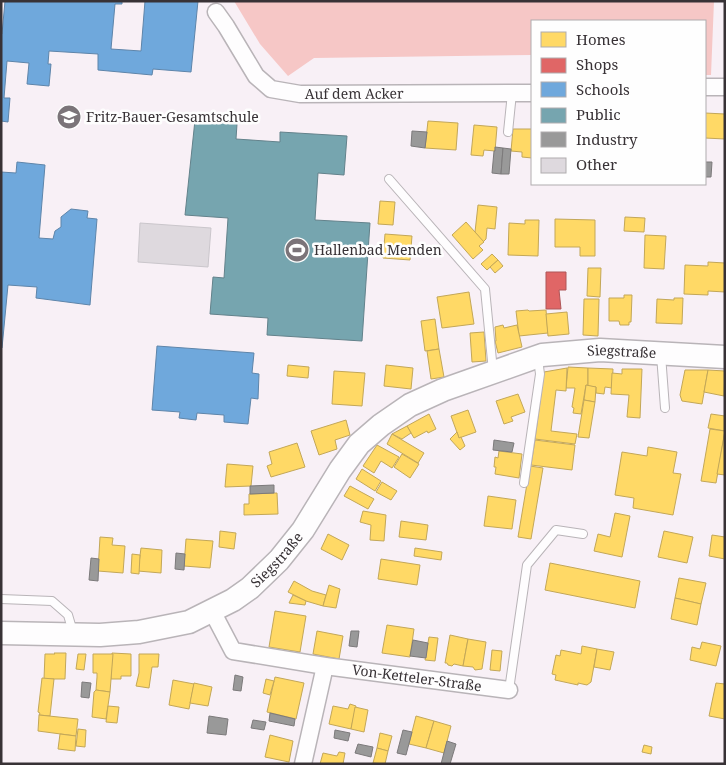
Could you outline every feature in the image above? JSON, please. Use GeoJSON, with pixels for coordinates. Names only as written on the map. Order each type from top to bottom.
{"type":"FeatureCollection","features":[{"type":"Feature","properties":{"kind":"main road","name":"Siegstraße"},"geometry":{"type":"LineString","coordinates":[[1,633],[100,635],[138,632],[189,622],[233,600],[250,588],[278,560],[303,530],[340,470],[359,444],[381,425],[410,405],[443,390],[538,357],[600,350],[725,357]]}},
{"type":"Feature","properties":{"kind":"street","name":"Auf dem Acker"},"geometry":{"type":"LineString","coordinates":[[216,12],[256,76],[271,89],[300,94],[531,93]]}},
{"type":"Feature","properties":{"kind":"street"},"geometry":{"type":"LineString","coordinates":[[706,88],[725,87]]}},
{"type":"Feature","properties":{"kind":"street","name":"Von-Ketteler-Straße"},"geometry":{"type":"LineString","coordinates":[[212,611],[233,651],[325,666],[509,690]]}},
{"type":"Feature","properties":{"kind":"street"},"geometry":{"type":"LineString","coordinates":[[303,764],[325,666]]}},
{"type":"Feature","properties":{"kind":"lane"},"geometry":{"type":"LineString","coordinates":[[508,132],[512,93]]}},
{"type":"Feature","properties":{"kind":"lane"},"geometry":{"type":"LineString","coordinates":[[390,179],[485,290],[493,372]]}},
{"type":"Feature","properties":{"kind":"lane"},"geometry":{"type":"LineString","coordinates":[[661,353],[664,408]]}},
{"type":"Feature","properties":{"kind":"lane"},"geometry":{"type":"LineString","coordinates":[[524,483],[540,374],[538,357]]}},
{"type":"Feature","properties":{"kind":"lane"},"geometry":{"type":"LineString","coordinates":[[509,690],[526,565],[556,530],[583,534]]}},
{"type":"Feature","properties":{"kind":"lane"},"geometry":{"type":"LineString","coordinates":[[1,599],[52,601],[68,615],[74,634]]}},
{"type":"Feature","properties":{"kind":"shaded area"},"geometry":{"type":"Polygon","coordinates":[[[234,1],[714,1],[711,75],[706,75],[706,20],[531,20],[531,55],[314,58],[288,76],[260,44],[234,1]]]}},
{"type":"Feature","properties":{"kind":"building: Homes"},"geometry":{"type":"Polygon","coordinates":[[[706,113],[725,114],[725,139],[706,138],[706,113]]]}},
{"type":"Feature","properties":{"kind":"building: Homes"},"geometry":{"type":"Polygon","coordinates":[[[428,121],[458,123],[456,150],[425,148],[428,121]]]}},
{"type":"Feature","properties":{"kind":"building: Homes"},"geometry":{"type":"Polygon","coordinates":[[[474,125],[497,127],[495,151],[484,150],[483,156],[471,155],[474,125]]]}},
{"type":"Feature","properties":{"kind":"building: Homes"},"geometry":{"type":"Polygon","coordinates":[[[513,129],[531,129],[531,158],[522,157],[522,152],[511,151],[513,129]]]}},
{"type":"Feature","properties":{"kind":"building: Homes"},"geometry":{"type":"Polygon","coordinates":[[[380,201],[395,202],[393,225],[378,224],[380,201]]]}},
{"type":"Feature","properties":{"kind":"building: Homes"},"geometry":{"type":"Polygon","coordinates":[[[478,205],[497,207],[495,229],[487,228],[486,239],[483,242],[475,232],[478,205]]]}},
{"type":"Feature","properties":{"kind":"building: Homes"},"geometry":{"type":"Polygon","coordinates":[[[625,217],[645,218],[644,232],[624,231],[625,217]]]}},
{"type":"Feature","properties":{"kind":"building: Homes"},"geometry":{"type":"Polygon","coordinates":[[[555,219],[595,220],[595,256],[580,256],[580,247],[555,247],[555,219]]]}},
{"type":"Feature","properties":{"kind":"building: Homes"},"geometry":{"type":"Polygon","coordinates":[[[525,220],[539,220],[538,256],[508,255],[509,223],[525,224],[525,220]]]}},
{"type":"Feature","properties":{"kind":"building: Homes"},"geometry":{"type":"Polygon","coordinates":[[[466,222],[484,242],[479,246],[483,250],[473,259],[452,235],[466,222]]]}},
{"type":"Feature","properties":{"kind":"building: Homes"},"geometry":{"type":"Polygon","coordinates":[[[385,234],[412,236],[410,260],[383,258],[385,234]]]}},
{"type":"Feature","properties":{"kind":"building: Homes"},"geometry":{"type":"Polygon","coordinates":[[[645,235],[666,236],[664,269],[644,268],[645,235]]]}},
{"type":"Feature","properties":{"kind":"building: Homes"},"geometry":{"type":"Polygon","coordinates":[[[492,254],[498,260],[487,270],[481,264],[492,254]]]}},
{"type":"Feature","properties":{"kind":"building: Homes"},"geometry":{"type":"Polygon","coordinates":[[[498,260],[503,266],[495,273],[490,267],[498,260]]]}},
{"type":"Feature","properties":{"kind":"building: Homes"},"geometry":{"type":"Polygon","coordinates":[[[708,262],[725,263],[725,292],[708,291],[708,295],[684,294],[685,265],[708,266],[708,262]]]}},
{"type":"Feature","properties":{"kind":"building: Homes"},"geometry":{"type":"Polygon","coordinates":[[[588,268],[601,268],[600,297],[587,296],[588,268]]]}},
{"type":"Feature","properties":{"kind":"building: Homes"},"geometry":{"type":"Polygon","coordinates":[[[469,292],[474,324],[442,328],[437,297],[469,292]]]}},
{"type":"Feature","properties":{"kind":"building: Homes"},"geometry":{"type":"Polygon","coordinates":[[[624,295],[632,295],[631,322],[629,322],[629,325],[620,325],[619,321],[609,321],[609,298],[624,298],[624,295]]]}},
{"type":"Feature","properties":{"kind":"building: Homes"},"geometry":{"type":"Polygon","coordinates":[[[674,298],[683,298],[682,324],[656,323],[657,299],[674,300],[674,298]]]}},
{"type":"Feature","properties":{"kind":"building: Homes"},"geometry":{"type":"Polygon","coordinates":[[[584,299],[599,299],[598,336],[583,335],[584,299]]]}},
{"type":"Feature","properties":{"kind":"building: Homes"},"geometry":{"type":"Polygon","coordinates":[[[546,310],[548,333],[519,336],[516,311],[546,310]]]}},
{"type":"Feature","properties":{"kind":"building: Homes"},"geometry":{"type":"Polygon","coordinates":[[[567,312],[569,334],[548,336],[546,314],[567,312]]]}},
{"type":"Feature","properties":{"kind":"building: Homes"},"geometry":{"type":"Polygon","coordinates":[[[435,319],[439,349],[425,351],[421,321],[435,319]]]}},
{"type":"Feature","properties":{"kind":"building: Homes"},"geometry":{"type":"Polygon","coordinates":[[[503,325],[504,328],[517,325],[522,347],[498,353],[495,341],[495,327],[503,325]]]}},
{"type":"Feature","properties":{"kind":"building: Homes"},"geometry":{"type":"Polygon","coordinates":[[[484,332],[486,361],[472,362],[470,333],[484,332]]]}},
{"type":"Feature","properties":{"kind":"building: Homes"},"geometry":{"type":"Polygon","coordinates":[[[439,349],[444,377],[431,379],[427,351],[439,349]]]}},
{"type":"Feature","properties":{"kind":"building: Homes"},"geometry":{"type":"Polygon","coordinates":[[[288,365],[309,367],[308,378],[287,376],[288,365]]]}},
{"type":"Feature","properties":{"kind":"building: Homes"},"geometry":{"type":"Polygon","coordinates":[[[386,365],[413,368],[411,389],[384,386],[386,365]]]}},
{"type":"Feature","properties":{"kind":"building: Homes"},"geometry":{"type":"Polygon","coordinates":[[[568,367],[588,368],[588,386],[586,385],[581,414],[573,413],[575,388],[566,388],[568,367]]]}},
{"type":"Feature","properties":{"kind":"building: Homes"},"geometry":{"type":"Polygon","coordinates":[[[567,368],[566,391],[556,390],[551,431],[577,434],[575,444],[535,439],[544,372],[567,368]]]}},
{"type":"Feature","properties":{"kind":"building: Homes"},"geometry":{"type":"Polygon","coordinates":[[[588,368],[613,369],[612,388],[605,387],[604,394],[596,393],[596,387],[588,386],[588,368]]]}},
{"type":"Feature","properties":{"kind":"building: Homes"},"geometry":{"type":"Polygon","coordinates":[[[622,369],[642,369],[640,418],[627,417],[629,395],[611,394],[612,373],[622,374],[622,369]]]}},
{"type":"Feature","properties":{"kind":"building: Homes"},"geometry":{"type":"Polygon","coordinates":[[[685,370],[708,370],[702,404],[682,401],[680,395],[685,370]]]}},
{"type":"Feature","properties":{"kind":"building: Homes"},"geometry":{"type":"Polygon","coordinates":[[[708,370],[725,371],[724,396],[704,392],[708,370]]]}},
{"type":"Feature","properties":{"kind":"building: Homes"},"geometry":{"type":"Polygon","coordinates":[[[334,371],[365,373],[362,406],[332,404],[334,371]]]}},
{"type":"Feature","properties":{"kind":"building: Homes"},"geometry":{"type":"Polygon","coordinates":[[[586,385],[596,387],[595,402],[584,400],[586,385]]]}},
{"type":"Feature","properties":{"kind":"building: Homes"},"geometry":{"type":"Polygon","coordinates":[[[518,394],[525,412],[511,417],[513,421],[504,424],[496,401],[518,394]]]}},
{"type":"Feature","properties":{"kind":"building: Homes"},"geometry":{"type":"Polygon","coordinates":[[[584,400],[595,402],[589,438],[578,437],[584,400]]]}},
{"type":"Feature","properties":{"kind":"building: Homes"},"geometry":{"type":"Polygon","coordinates":[[[468,410],[476,432],[459,438],[451,416],[468,410]]]}},
{"type":"Feature","properties":{"kind":"building: Homes"},"geometry":{"type":"Polygon","coordinates":[[[429,414],[436,429],[428,433],[427,431],[414,438],[407,426],[429,414]]]}},
{"type":"Feature","properties":{"kind":"building: Homes"},"geometry":{"type":"Polygon","coordinates":[[[711,414],[725,416],[725,431],[708,428],[711,414]]]}},
{"type":"Feature","properties":{"kind":"building: Homes"},"geometry":{"type":"Polygon","coordinates":[[[346,420],[350,435],[335,440],[337,449],[319,455],[311,431],[346,420]]]}},
{"type":"Feature","properties":{"kind":"building: Homes"},"geometry":{"type":"Polygon","coordinates":[[[407,426],[411,433],[402,439],[392,434],[407,426]]]}},
{"type":"Feature","properties":{"kind":"building: Homes"},"geometry":{"type":"Polygon","coordinates":[[[710,429],[725,431],[716,483],[701,481],[710,429]]]}},
{"type":"Feature","properties":{"kind":"building: Homes"},"geometry":{"type":"Polygon","coordinates":[[[725,431],[725,475],[717,474],[725,431]]]}},
{"type":"Feature","properties":{"kind":"building: Homes"},"geometry":{"type":"Polygon","coordinates":[[[457,432],[465,446],[460,450],[450,439],[457,432]]]}},
{"type":"Feature","properties":{"kind":"building: Homes"},"geometry":{"type":"Polygon","coordinates":[[[392,434],[424,453],[418,463],[387,444],[392,434]]]}},
{"type":"Feature","properties":{"kind":"building: Homes"},"geometry":{"type":"Polygon","coordinates":[[[535,440],[575,445],[572,470],[531,465],[535,440]]]}},
{"type":"Feature","properties":{"kind":"building: Homes"},"geometry":{"type":"Polygon","coordinates":[[[297,443],[305,467],[271,477],[267,466],[272,464],[269,452],[297,443]]]}},
{"type":"Feature","properties":{"kind":"building: Homes"},"geometry":{"type":"Polygon","coordinates":[[[377,445],[399,457],[392,468],[381,461],[374,473],[363,466],[377,445]]]}},
{"type":"Feature","properties":{"kind":"building: Homes"},"geometry":{"type":"Polygon","coordinates":[[[648,447],[677,452],[673,473],[681,474],[673,515],[633,508],[634,498],[615,495],[622,452],[647,456],[648,447]]]}},
{"type":"Feature","properties":{"kind":"building: Homes"},"geometry":{"type":"Polygon","coordinates":[[[499,451],[522,454],[519,478],[495,474],[495,457],[498,458],[499,451]]]}},
{"type":"Feature","properties":{"kind":"building: Homes"},"geometry":{"type":"Polygon","coordinates":[[[402,454],[419,464],[410,478],[394,467],[402,454]]]}},
{"type":"Feature","properties":{"kind":"building: Homes"},"geometry":{"type":"Polygon","coordinates":[[[227,464],[253,466],[251,486],[225,487],[227,464]]]}},
{"type":"Feature","properties":{"kind":"building: Homes"},"geometry":{"type":"Polygon","coordinates":[[[530,466],[543,468],[531,539],[518,537],[530,466]]]}},
{"type":"Feature","properties":{"kind":"building: Homes"},"geometry":{"type":"Polygon","coordinates":[[[362,469],[381,481],[375,491],[356,479],[362,469]]]}},
{"type":"Feature","properties":{"kind":"building: Homes"},"geometry":{"type":"Polygon","coordinates":[[[382,482],[397,491],[391,500],[376,492],[382,482]]]}},
{"type":"Feature","properties":{"kind":"building: Homes"},"geometry":{"type":"Polygon","coordinates":[[[350,486],[374,499],[368,509],[344,496],[350,486]]]}},
{"type":"Feature","properties":{"kind":"building: Homes"},"geometry":{"type":"Polygon","coordinates":[[[277,493],[278,514],[244,515],[244,504],[249,504],[249,494],[277,493]]]}},
{"type":"Feature","properties":{"kind":"building: Homes"},"geometry":{"type":"Polygon","coordinates":[[[488,496],[516,500],[512,529],[484,526],[488,496]]]}},
{"type":"Feature","properties":{"kind":"building: Homes"},"geometry":{"type":"Polygon","coordinates":[[[363,511],[386,515],[384,541],[370,540],[371,525],[360,522],[363,511]]]}},
{"type":"Feature","properties":{"kind":"building: Homes"},"geometry":{"type":"Polygon","coordinates":[[[615,513],[630,516],[622,557],[594,551],[598,534],[610,537],[615,513]]]}},
{"type":"Feature","properties":{"kind":"building: Homes"},"geometry":{"type":"Polygon","coordinates":[[[401,521],[428,525],[426,540],[399,537],[401,521]]]}},
{"type":"Feature","properties":{"kind":"building: Homes"},"geometry":{"type":"Polygon","coordinates":[[[220,531],[236,533],[234,549],[219,547],[220,531]]]}},
{"type":"Feature","properties":{"kind":"building: Homes"},"geometry":{"type":"Polygon","coordinates":[[[664,531],[693,537],[687,563],[658,557],[664,531]]]}},
{"type":"Feature","properties":{"kind":"building: Homes"},"geometry":{"type":"Polygon","coordinates":[[[328,534],[349,545],[342,560],[321,549],[328,534]]]}},
{"type":"Feature","properties":{"kind":"building: Homes"},"geometry":{"type":"Polygon","coordinates":[[[712,535],[725,537],[725,559],[709,556],[712,535]]]}},
{"type":"Feature","properties":{"kind":"building: Homes"},"geometry":{"type":"Polygon","coordinates":[[[100,537],[113,538],[112,545],[125,546],[123,573],[98,571],[100,537]]]}},
{"type":"Feature","properties":{"kind":"building: Homes"},"geometry":{"type":"Polygon","coordinates":[[[186,539],[213,541],[210,568],[184,566],[186,539]]]}},
{"type":"Feature","properties":{"kind":"building: Homes"},"geometry":{"type":"Polygon","coordinates":[[[141,548],[162,550],[161,573],[138,571],[141,548]]]}},
{"type":"Feature","properties":{"kind":"building: Homes"},"geometry":{"type":"Polygon","coordinates":[[[415,548],[442,552],[441,560],[414,556],[415,548]]]}},
{"type":"Feature","properties":{"kind":"building: Homes"},"geometry":{"type":"Polygon","coordinates":[[[132,554],[140,555],[139,574],[131,573],[132,554]]]}},
{"type":"Feature","properties":{"kind":"building: Homes"},"geometry":{"type":"Polygon","coordinates":[[[381,559],[420,565],[417,585],[378,579],[381,559]]]}},
{"type":"Feature","properties":{"kind":"building: Homes"},"geometry":{"type":"Polygon","coordinates":[[[550,563],[640,581],[635,608],[545,590],[550,563]]]}},
{"type":"Feature","properties":{"kind":"building: Homes"},"geometry":{"type":"Polygon","coordinates":[[[679,578],[706,583],[701,604],[675,598],[679,578]]]}},
{"type":"Feature","properties":{"kind":"building: Homes"},"geometry":{"type":"Polygon","coordinates":[[[294,581],[312,591],[326,595],[323,606],[306,601],[288,592],[294,581]]]}},
{"type":"Feature","properties":{"kind":"building: Homes"},"geometry":{"type":"Polygon","coordinates":[[[329,585],[340,589],[336,608],[323,606],[329,585]]]}},
{"type":"Feature","properties":{"kind":"building: Homes"},"geometry":{"type":"Polygon","coordinates":[[[293,595],[306,601],[305,605],[289,603],[293,595]]]}},
{"type":"Feature","properties":{"kind":"building: Homes"},"geometry":{"type":"Polygon","coordinates":[[[675,598],[701,604],[697,625],[671,619],[675,598]]]}},
{"type":"Feature","properties":{"kind":"building: Homes"},"geometry":{"type":"Polygon","coordinates":[[[275,611],[306,616],[300,652],[269,647],[275,611]]]}},
{"type":"Feature","properties":{"kind":"building: Homes"},"geometry":{"type":"Polygon","coordinates":[[[387,625],[414,629],[410,657],[382,653],[387,625]]]}},
{"type":"Feature","properties":{"kind":"building: Homes"},"geometry":{"type":"Polygon","coordinates":[[[317,631],[343,636],[339,659],[313,654],[317,631]]]}},
{"type":"Feature","properties":{"kind":"building: Homes"},"geometry":{"type":"Polygon","coordinates":[[[450,635],[468,639],[463,666],[454,664],[452,666],[445,663],[450,635]]]}},
{"type":"Feature","properties":{"kind":"building: Homes"},"geometry":{"type":"Polygon","coordinates":[[[429,637],[438,638],[435,661],[425,660],[429,637]]]}},
{"type":"Feature","properties":{"kind":"building: Homes"},"geometry":{"type":"Polygon","coordinates":[[[468,639],[486,642],[482,669],[475,670],[473,667],[463,666],[468,639]]]}},
{"type":"Feature","properties":{"kind":"building: Homes"},"geometry":{"type":"Polygon","coordinates":[[[702,642],[721,646],[716,666],[690,660],[692,647],[700,649],[702,642]]]}},
{"type":"Feature","properties":{"kind":"building: Homes"},"geometry":{"type":"Polygon","coordinates":[[[582,646],[597,649],[591,682],[587,685],[578,683],[578,685],[555,680],[556,675],[552,674],[556,655],[560,656],[561,650],[581,654],[582,646]]]}},
{"type":"Feature","properties":{"kind":"building: Homes"},"geometry":{"type":"Polygon","coordinates":[[[597,649],[614,652],[610,670],[594,667],[597,649]]]}},
{"type":"Feature","properties":{"kind":"building: Homes"},"geometry":{"type":"Polygon","coordinates":[[[492,650],[502,651],[500,671],[490,670],[492,650]]]}},
{"type":"Feature","properties":{"kind":"building: Homes"},"geometry":{"type":"Polygon","coordinates":[[[66,653],[65,679],[44,679],[45,654],[66,653]]]}},
{"type":"Feature","properties":{"kind":"building: Homes"},"geometry":{"type":"Polygon","coordinates":[[[112,653],[131,654],[131,676],[111,679],[112,653]]]}},
{"type":"Feature","properties":{"kind":"building: Homes"},"geometry":{"type":"Polygon","coordinates":[[[78,654],[86,654],[84,670],[76,669],[78,654]]]}},
{"type":"Feature","properties":{"kind":"building: Homes"},"geometry":{"type":"Polygon","coordinates":[[[93,654],[113,654],[110,692],[96,690],[97,673],[93,673],[93,654]]]}},
{"type":"Feature","properties":{"kind":"building: Homes"},"geometry":{"type":"Polygon","coordinates":[[[139,654],[159,654],[158,667],[152,667],[149,688],[136,686],[139,673],[139,654]]]}},
{"type":"Feature","properties":{"kind":"building: Homes"},"geometry":{"type":"Polygon","coordinates":[[[275,677],[304,683],[296,719],[267,712],[275,677]]]}},
{"type":"Feature","properties":{"kind":"building: Homes"},"geometry":{"type":"Polygon","coordinates":[[[42,678],[54,679],[50,716],[39,715],[40,713],[38,712],[42,678]]]}},
{"type":"Feature","properties":{"kind":"building: Homes"},"geometry":{"type":"Polygon","coordinates":[[[266,679],[274,681],[270,695],[263,693],[266,679]]]}},
{"type":"Feature","properties":{"kind":"building: Homes"},"geometry":{"type":"Polygon","coordinates":[[[173,680],[194,684],[189,709],[169,705],[173,680]]]}},
{"type":"Feature","properties":{"kind":"building: Homes"},"geometry":{"type":"Polygon","coordinates":[[[194,683],[212,687],[208,706],[190,703],[194,683]]]}},
{"type":"Feature","properties":{"kind":"building: Homes"},"geometry":{"type":"Polygon","coordinates":[[[716,683],[725,684],[725,719],[709,716],[716,683]]]}},
{"type":"Feature","properties":{"kind":"building: Homes"},"geometry":{"type":"Polygon","coordinates":[[[96,690],[110,692],[106,719],[92,717],[94,692],[96,690]]]}},
{"type":"Feature","properties":{"kind":"building: Homes"},"geometry":{"type":"Polygon","coordinates":[[[350,704],[356,706],[351,729],[329,724],[333,706],[348,709],[350,704]]]}},
{"type":"Feature","properties":{"kind":"building: Homes"},"geometry":{"type":"Polygon","coordinates":[[[108,706],[119,707],[117,723],[106,722],[108,706]]]}},
{"type":"Feature","properties":{"kind":"building: Homes"},"geometry":{"type":"Polygon","coordinates":[[[355,707],[368,710],[364,732],[351,729],[355,707]]]}},
{"type":"Feature","properties":{"kind":"building: Homes"},"geometry":{"type":"Polygon","coordinates":[[[39,715],[78,719],[76,736],[38,731],[39,715]]]}},
{"type":"Feature","properties":{"kind":"building: Homes"},"geometry":{"type":"Polygon","coordinates":[[[416,716],[434,721],[426,748],[409,744],[416,716]]]}},
{"type":"Feature","properties":{"kind":"building: Homes"},"geometry":{"type":"Polygon","coordinates":[[[434,721],[451,726],[444,753],[426,748],[434,721]]]}},
{"type":"Feature","properties":{"kind":"building: Homes"},"geometry":{"type":"Polygon","coordinates":[[[78,729],[86,730],[85,747],[76,746],[78,729]]]}},
{"type":"Feature","properties":{"kind":"building: Homes"},"geometry":{"type":"Polygon","coordinates":[[[380,733],[392,736],[388,751],[377,748],[380,733]]]}},
{"type":"Feature","properties":{"kind":"building: Homes"},"geometry":{"type":"Polygon","coordinates":[[[60,734],[76,736],[75,751],[58,749],[60,734]]]}},
{"type":"Feature","properties":{"kind":"building: Homes"},"geometry":{"type":"Polygon","coordinates":[[[270,735],[293,741],[289,762],[265,757],[270,735]]]}},
{"type":"Feature","properties":{"kind":"building: Homes"},"geometry":{"type":"Polygon","coordinates":[[[644,745],[652,747],[651,754],[642,752],[644,745]]]}},
{"type":"Feature","properties":{"kind":"building: Homes"},"geometry":{"type":"Polygon","coordinates":[[[377,748],[388,751],[385,764],[373,763],[377,748]]]}},
{"type":"Feature","properties":{"kind":"building: Homes"},"geometry":{"type":"Polygon","coordinates":[[[339,752],[345,753],[343,764],[320,764],[323,753],[337,756],[339,752]]]}},
{"type":"Feature","properties":{"kind":"building: Shops"},"geometry":{"type":"Polygon","coordinates":[[[546,272],[566,272],[566,290],[559,290],[561,309],[546,309],[546,272]]]}},
{"type":"Feature","properties":{"kind":"building: Schools"},"geometry":{"type":"Polygon","coordinates":[[[5,1],[122,1],[122,4],[115,4],[111,49],[141,51],[145,1],[198,1],[191,72],[153,69],[152,75],[98,70],[98,54],[49,51],[48,64],[51,64],[49,86],[27,84],[29,63],[7,61],[4,98],[10,98],[8,122],[1,121],[1,34],[5,1]]]}},
{"type":"Feature","properties":{"kind":"building: Schools"},"geometry":{"type":"Polygon","coordinates":[[[17,162],[45,165],[39,238],[53,239],[55,231],[61,227],[61,217],[71,209],[88,211],[87,218],[97,219],[90,305],[36,298],[37,287],[8,285],[1,348],[1,172],[16,173],[17,162]]]}},
{"type":"Feature","properties":{"kind":"building: Schools"},"geometry":{"type":"Polygon","coordinates":[[[157,346],[254,353],[252,373],[259,374],[258,399],[251,398],[248,424],[224,422],[224,415],[197,413],[196,420],[179,418],[180,412],[152,410],[157,346]]]}},
{"type":"Feature","properties":{"kind":"building: Public","name":"Hallenbad Menden"},"geometry":{"type":"Polygon","coordinates":[[[195,120],[237,124],[236,139],[280,142],[280,132],[347,136],[344,175],[318,173],[315,220],[370,223],[362,341],[267,335],[268,318],[210,314],[213,277],[224,278],[228,218],[185,215],[195,120]]]}},
{"type":"Feature","properties":{"kind":"building: Industry"},"geometry":{"type":"Polygon","coordinates":[[[412,131],[427,132],[425,148],[411,146],[412,131]]]}},
{"type":"Feature","properties":{"kind":"building: Industry"},"geometry":{"type":"Polygon","coordinates":[[[495,147],[503,148],[501,174],[492,173],[495,147]]]}},
{"type":"Feature","properties":{"kind":"building: Industry"},"geometry":{"type":"Polygon","coordinates":[[[503,148],[511,149],[509,174],[501,174],[503,148]]]}},
{"type":"Feature","properties":{"kind":"building: Industry"},"geometry":{"type":"Polygon","coordinates":[[[706,162],[712,162],[711,177],[706,177],[706,162]]]}},
{"type":"Feature","properties":{"kind":"building: Industry"},"geometry":{"type":"Polygon","coordinates":[[[494,440],[514,443],[512,452],[493,450],[494,440]]]}},
{"type":"Feature","properties":{"kind":"building: Industry"},"geometry":{"type":"Polygon","coordinates":[[[274,485],[274,493],[250,494],[250,486],[274,485]]]}},
{"type":"Feature","properties":{"kind":"building: Industry"},"geometry":{"type":"Polygon","coordinates":[[[176,553],[185,554],[184,570],[175,569],[176,553]]]}},
{"type":"Feature","properties":{"kind":"building: Industry"},"geometry":{"type":"Polygon","coordinates":[[[91,558],[99,559],[98,581],[89,580],[91,558]]]}},
{"type":"Feature","properties":{"kind":"building: Industry"},"geometry":{"type":"Polygon","coordinates":[[[351,631],[359,631],[357,647],[349,646],[351,631]]]}},
{"type":"Feature","properties":{"kind":"building: Industry"},"geometry":{"type":"Polygon","coordinates":[[[413,640],[428,643],[426,658],[410,656],[413,640]]]}},
{"type":"Feature","properties":{"kind":"building: Industry"},"geometry":{"type":"Polygon","coordinates":[[[235,675],[243,677],[241,691],[233,690],[235,675]]]}},
{"type":"Feature","properties":{"kind":"building: Industry"},"geometry":{"type":"Polygon","coordinates":[[[82,682],[91,683],[89,698],[81,697],[82,682]]]}},
{"type":"Feature","properties":{"kind":"building: Industry"},"geometry":{"type":"Polygon","coordinates":[[[270,713],[295,719],[294,726],[269,721],[270,713]]]}},
{"type":"Feature","properties":{"kind":"building: Industry"},"geometry":{"type":"Polygon","coordinates":[[[209,716],[228,719],[226,735],[207,733],[209,716]]]}},
{"type":"Feature","properties":{"kind":"building: Industry"},"geometry":{"type":"Polygon","coordinates":[[[253,720],[266,722],[264,730],[251,728],[253,720]]]}},
{"type":"Feature","properties":{"kind":"building: Industry"},"geometry":{"type":"Polygon","coordinates":[[[335,730],[350,733],[348,741],[334,738],[335,730]]]}},
{"type":"Feature","properties":{"kind":"building: Industry"},"geometry":{"type":"Polygon","coordinates":[[[403,730],[412,732],[406,755],[397,753],[403,730]]]}},
{"type":"Feature","properties":{"kind":"building: Industry"},"geometry":{"type":"Polygon","coordinates":[[[447,741],[456,744],[450,764],[441,764],[447,741]]]}},
{"type":"Feature","properties":{"kind":"building: Industry"},"geometry":{"type":"Polygon","coordinates":[[[358,744],[373,747],[371,757],[355,753],[358,744]]]}},
{"type":"Feature","properties":{"kind":"building: Other"},"geometry":{"type":"Polygon","coordinates":[[[140,223],[211,228],[208,267],[138,262],[140,223]]]}},
{"type":"Feature","properties":{"kind":"place","name":"Fritz-Bauer-Gesamtschule"},"geometry":{"type":"Point","coordinates":[69,117]}},
{"type":"Feature","properties":{"kind":"place","name":"Hallenbad Menden"},"geometry":{"type":"Point","coordinates":[297,250]}}]}
